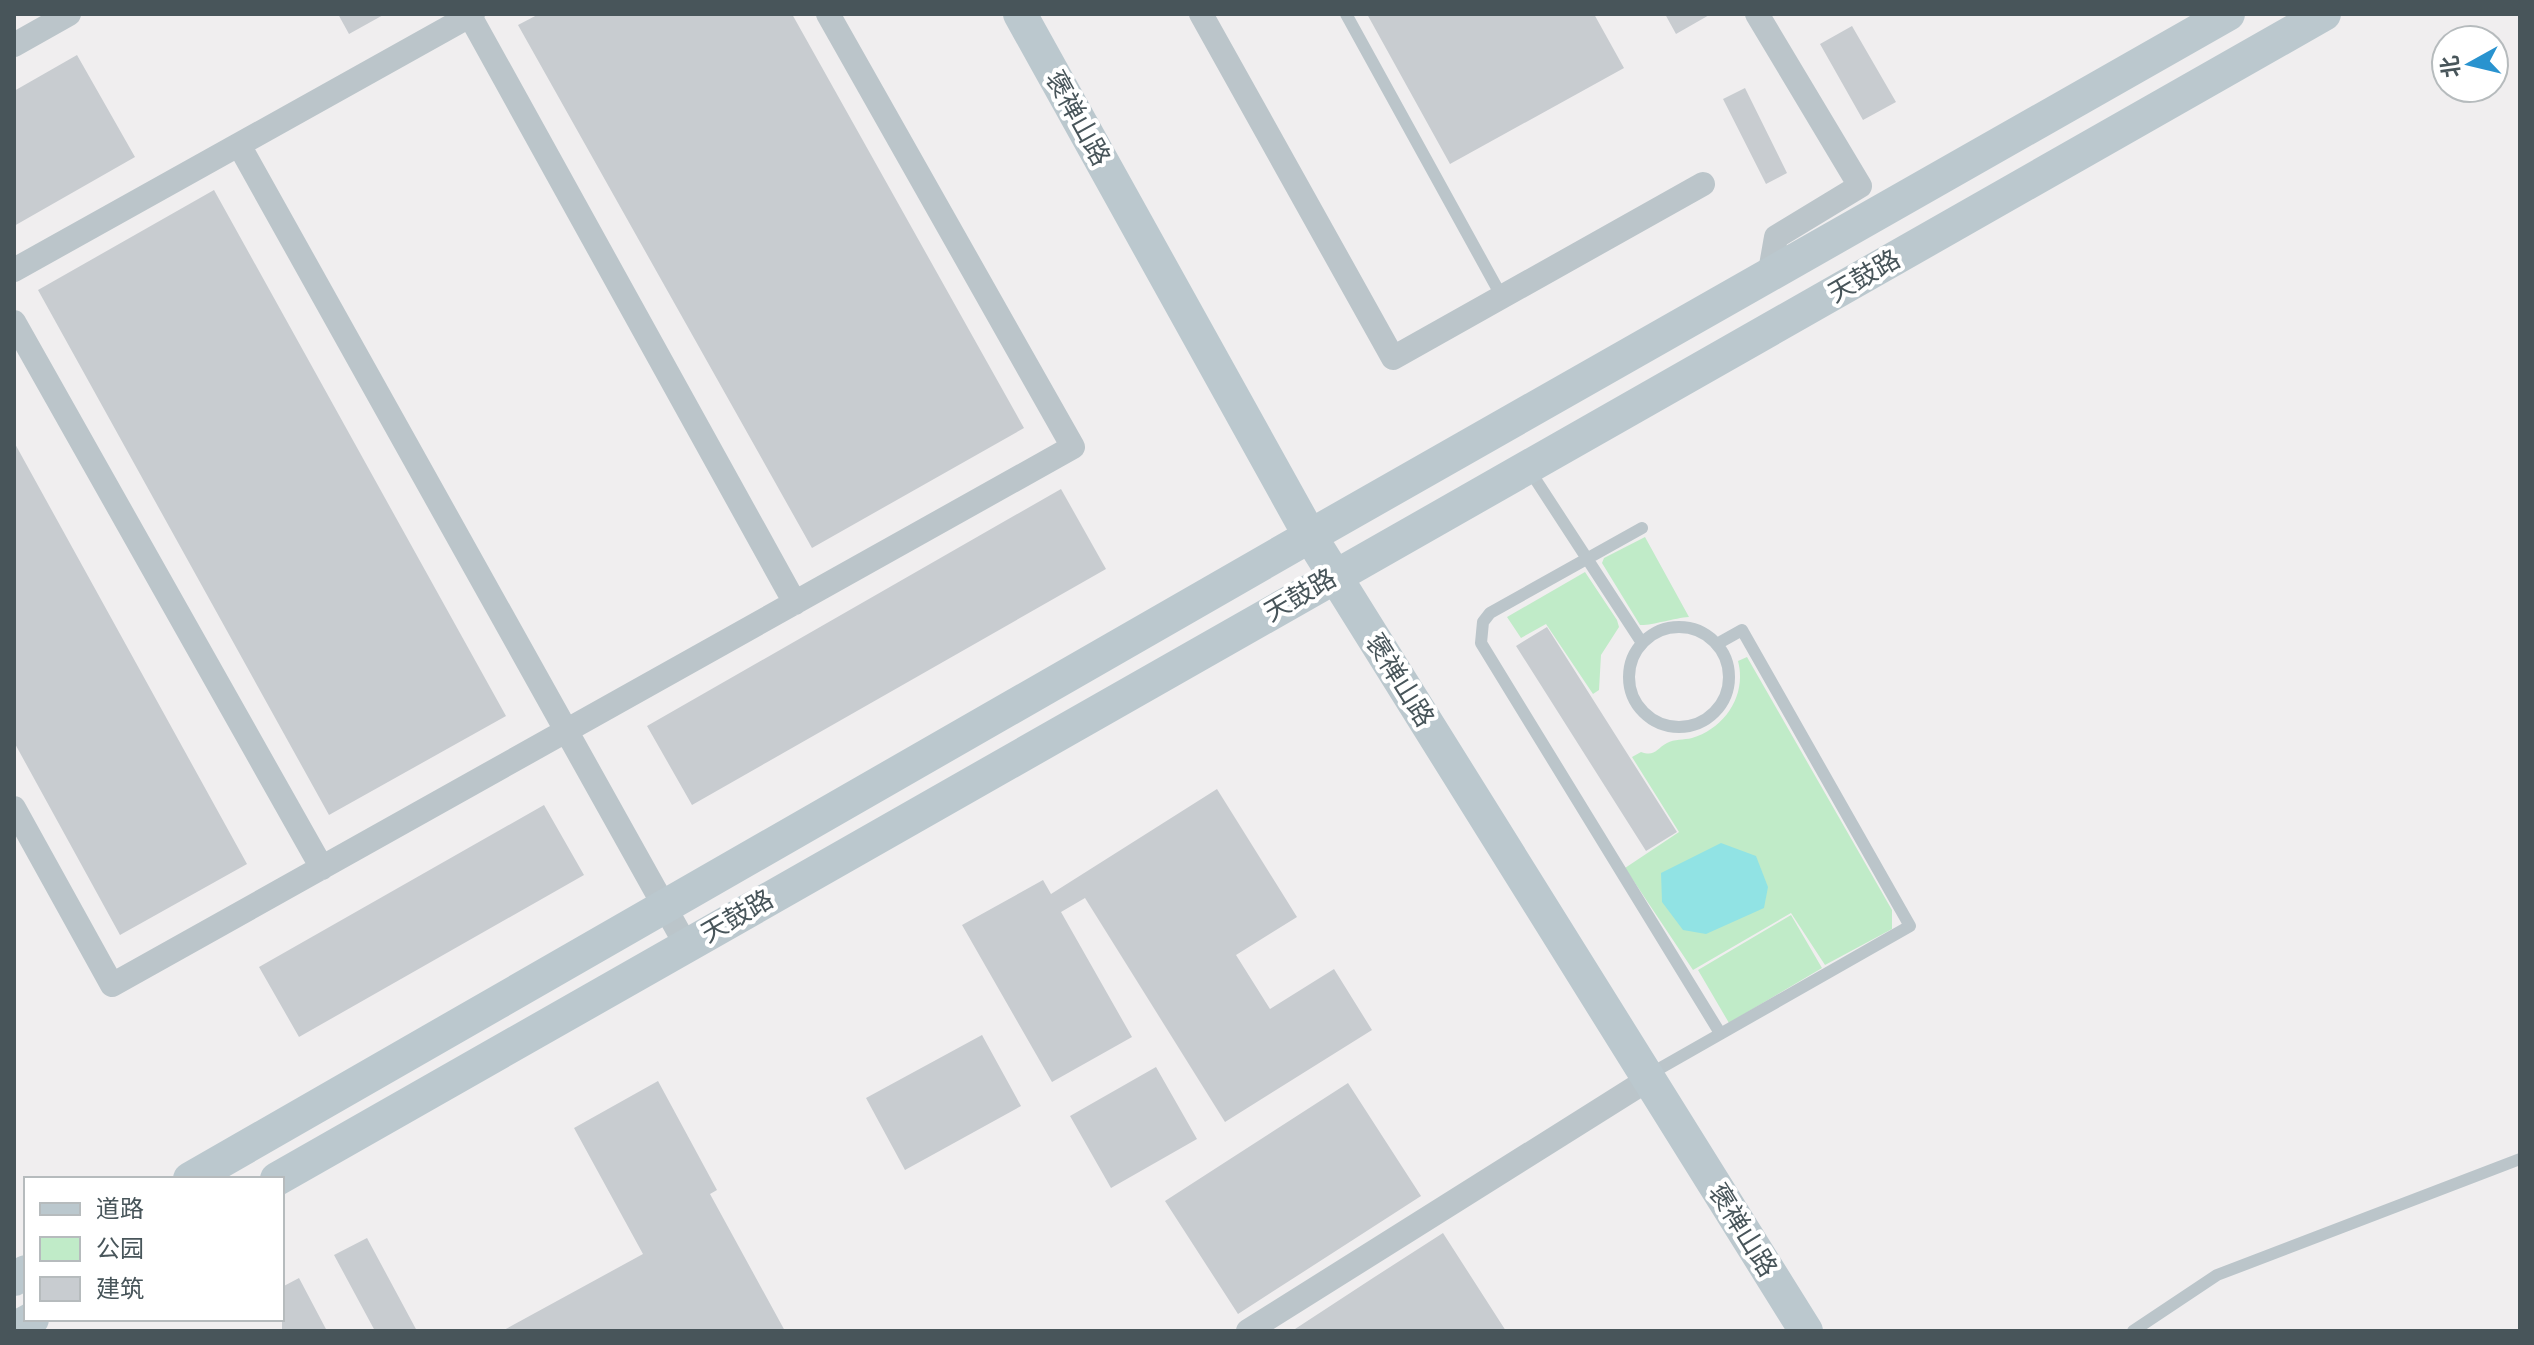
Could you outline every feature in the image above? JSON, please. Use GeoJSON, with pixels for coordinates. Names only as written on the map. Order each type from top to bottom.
{"type":"FeatureCollection","features":[{"type":"Feature","properties":{"kind":"main road","name":"褒禅山路"},"geometry":{"type":"LineString","coordinates":[[1020,14],[1310,536],[1806,1331]]}},
{"type":"Feature","properties":{"kind":"main road","name":"天鼓路"},"geometry":{"type":"LineString","coordinates":[[194,1177],[1310,536],[2228,14]]}},
{"type":"Feature","properties":{"kind":"main road","name":"天鼓路"},"geometry":{"type":"LineString","coordinates":[[280,1177],[2324,14]]}},
{"type":"Feature","properties":{"kind":"street"},"geometry":{"type":"LineString","coordinates":[[14,45],[69,14]]}},
{"type":"Feature","properties":{"kind":"street"},"geometry":{"type":"LineString","coordinates":[[14,808],[112,985],[1073,447],[828,14]]}},
{"type":"Feature","properties":{"kind":"street"},"geometry":{"type":"LineString","coordinates":[[1201,14],[1393,358],[1703,184]]}},
{"type":"Feature","properties":{"kind":"street"},"geometry":{"type":"LineString","coordinates":[[1757,14],[1860,186],[1776,237],[1769,277]]}},
{"type":"Feature","properties":{"kind":"street"},"geometry":{"type":"LineString","coordinates":[[14,270],[472,15],[795,603]]}},
{"type":"Feature","properties":{"kind":"street"},"geometry":{"type":"LineString","coordinates":[[239,145],[686,945]]}},
{"type":"Feature","properties":{"kind":"street"},"geometry":{"type":"LineString","coordinates":[[14,322],[322,868]]}},
{"type":"Feature","properties":{"kind":"street"},"geometry":{"type":"LineString","coordinates":[[1248,1331],[1648,1077]]}},
{"type":"Feature","properties":{"kind":"lane"},"geometry":{"type":"LineString","coordinates":[[1346,14],[1502,297]]}},
{"type":"Feature","properties":{"kind":"lane"},"geometry":{"type":"LineString","coordinates":[[1528,468],[1642,643]]}},
{"type":"Feature","properties":{"kind":"lane"},"geometry":{"type":"LineString","coordinates":[[1642,528],[1490,613],[1483,622],[1481,643],[1720,1033]]}},
{"type":"Feature","properties":{"kind":"lane"},"geometry":{"type":"LineString","coordinates":[[1688,627],[1704,633],[1717,644],[1726,659],[1729,674],[1728,691],[1721,705],[1695,725],[1679,728],[1649,718],[1638,706],[1631,690],[1629,674],[1633,657],[1642,643],[1655,632],[1688,627]]}},
{"type":"Feature","properties":{"kind":"lane"},"geometry":{"type":"LineString","coordinates":[[1648,1077],[1910,926],[1742,630],[1717,644]]}},
{"type":"Feature","properties":{"kind":"lane"},"geometry":{"type":"LineString","coordinates":[[2133,1331],[2217,1275],[2520,1159]]}},
{"type":"Feature","properties":{"kind":"green space"},"geometry":{"type":"Polygon","coordinates":[[[1645,537],[1689,617],[1640,625],[1602,563],[1604,558],[1645,537]]]}},
{"type":"Feature","properties":{"kind":"green space"},"geometry":{"type":"Polygon","coordinates":[[[1585,572],[1619,627],[1601,655],[1599,690],[1593,694],[1546,624],[1521,638],[1507,617],[1585,572]]]}},
{"type":"Feature","properties":{"kind":"green space"},"geometry":{"type":"Polygon","coordinates":[[[1747,657],[1892,910],[1892,929],[1825,965],[1791,913],[1693,970],[1625,868],[1679,832],[1632,757],[1641,752],[1652,753],[1670,742],[1692,738],[1714,727],[1736,698],[1740,674],[1738,661],[1747,657]]]}},
{"type":"Feature","properties":{"kind":"green space"},"geometry":{"type":"Polygon","coordinates":[[[1791,915],[1822,968],[1729,1023],[1698,970],[1791,915]]]}},
{"type":"Feature","properties":{"kind":"water"},"geometry":{"type":"Polygon","coordinates":[[[1721,843],[1756,856],[1768,887],[1764,908],[1706,934],[1683,930],[1662,902],[1661,873],[1721,843]]]}},
{"type":"Feature","properties":{"kind":"building"},"geometry":{"type":"Polygon","coordinates":[[[338,14],[385,14],[349,34],[338,14]]]}},
{"type":"Feature","properties":{"kind":"building"},"geometry":{"type":"Polygon","coordinates":[[[539,14],[792,14],[1024,428],[812,548],[518,25],[539,14]]]}},
{"type":"Feature","properties":{"kind":"building"},"geometry":{"type":"Polygon","coordinates":[[[1367,14],[1594,14],[1624,68],[1450,164],[1367,14]]]}},
{"type":"Feature","properties":{"kind":"building"},"geometry":{"type":"Polygon","coordinates":[[[1665,14],[1711,14],[1676,34],[1665,14]]]}},
{"type":"Feature","properties":{"kind":"building"},"geometry":{"type":"Polygon","coordinates":[[[1852,26],[1896,102],[1863,120],[1820,44],[1852,26]]]}},
{"type":"Feature","properties":{"kind":"building"},"geometry":{"type":"Polygon","coordinates":[[[77,55],[135,157],[14,226],[14,91],[77,55]]]}},
{"type":"Feature","properties":{"kind":"building"},"geometry":{"type":"Polygon","coordinates":[[[1745,88],[1787,173],[1766,184],[1723,99],[1745,88]]]}},
{"type":"Feature","properties":{"kind":"building"},"geometry":{"type":"Polygon","coordinates":[[[214,190],[506,716],[329,815],[38,290],[214,190]]]}},
{"type":"Feature","properties":{"kind":"building"},"geometry":{"type":"Polygon","coordinates":[[[14,442],[247,864],[120,935],[14,742],[14,442]]]}},
{"type":"Feature","properties":{"kind":"building"},"geometry":{"type":"Polygon","coordinates":[[[1061,489],[1106,569],[692,805],[647,726],[1061,489]]]}},
{"type":"Feature","properties":{"kind":"building"},"geometry":{"type":"Polygon","coordinates":[[[1547,627],[1677,832],[1646,851],[1516,646],[1547,627]]]}},
{"type":"Feature","properties":{"kind":"building"},"geometry":{"type":"Polygon","coordinates":[[[1217,789],[1297,917],[1236,955],[1270,1009],[1334,969],[1372,1030],[1225,1122],[1085,898],[1061,912],[1132,1037],[1052,1082],[962,925],[1043,880],[1051,894],[1217,789]]]}},
{"type":"Feature","properties":{"kind":"building"},"geometry":{"type":"Polygon","coordinates":[[[544,805],[584,875],[299,1037],[259,967],[544,805]]]}},
{"type":"Feature","properties":{"kind":"building"},"geometry":{"type":"Polygon","coordinates":[[[982,1035],[1021,1106],[905,1170],[866,1098],[982,1035]]]}},
{"type":"Feature","properties":{"kind":"building"},"geometry":{"type":"Polygon","coordinates":[[[1156,1067],[1197,1139],[1111,1188],[1070,1116],[1156,1067]]]}},
{"type":"Feature","properties":{"kind":"building"},"geometry":{"type":"Polygon","coordinates":[[[658,1081],[717,1190],[710,1194],[785,1331],[502,1331],[643,1254],[574,1128],[658,1081]]]}},
{"type":"Feature","properties":{"kind":"building"},"geometry":{"type":"Polygon","coordinates":[[[1348,1083],[1421,1196],[1238,1314],[1165,1201],[1348,1083]]]}},
{"type":"Feature","properties":{"kind":"building"},"geometry":{"type":"Polygon","coordinates":[[[1443,1233],[1506,1331],[1292,1331],[1373,1278],[1443,1233]]]}},
{"type":"Feature","properties":{"kind":"building"},"geometry":{"type":"Polygon","coordinates":[[[367,1238],[417,1331],[375,1331],[334,1255],[367,1238]]]}},
{"type":"Feature","properties":{"kind":"building"},"geometry":{"type":"Polygon","coordinates":[[[299,1278],[327,1331],[282,1331],[284,1286],[299,1278]]]}}]}
